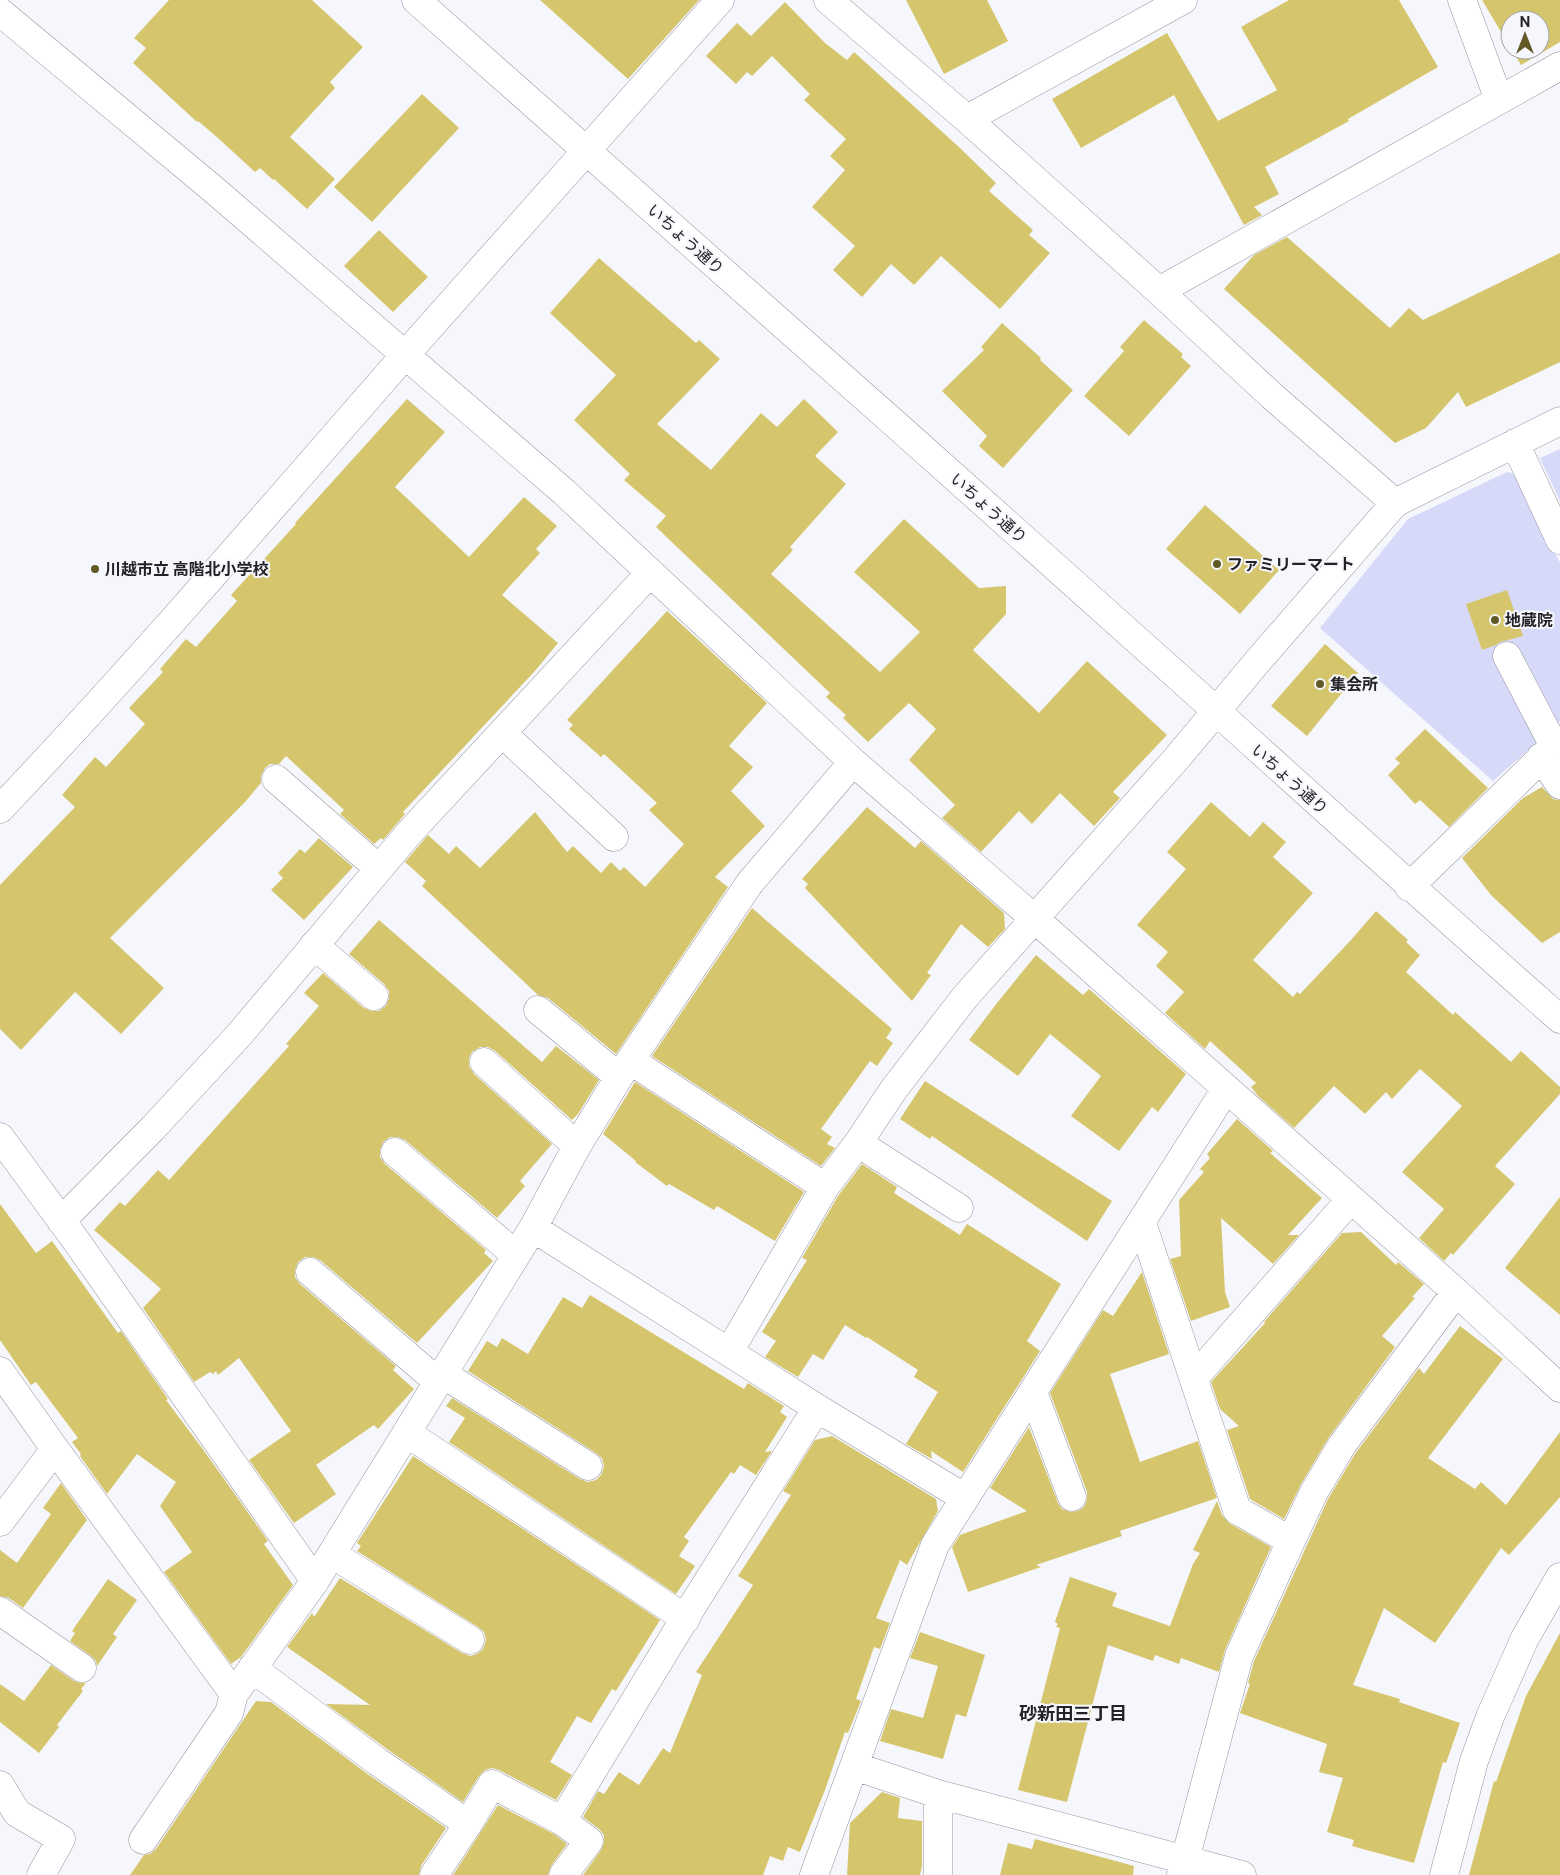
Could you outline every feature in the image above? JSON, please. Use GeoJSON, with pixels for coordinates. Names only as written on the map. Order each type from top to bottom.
{"type":"FeatureCollection","features":[{"type":"Feature","properties":{"kind":"street","name":"いちょう通り"},"geometry":{"type":"LineString","coordinates":[[416,0],[588,150],[1410,887],[1560,1019]]}},
{"type":"Feature","properties":{"kind":"street"},"geometry":{"type":"LineString","coordinates":[[0,809],[182,611],[406,354],[720,0]]}},
{"type":"Feature","properties":{"kind":"street"},"geometry":{"type":"LineString","coordinates":[[828,0],[967,119],[1159,291],[1272,396],[1395,503]]}},
{"type":"Feature","properties":{"kind":"street"},"geometry":{"type":"LineString","coordinates":[[967,119],[1183,0]]}},
{"type":"Feature","properties":{"kind":"street"},"geometry":{"type":"LineString","coordinates":[[1462,0],[1499,100]]}},
{"type":"Feature","properties":{"kind":"street"},"geometry":{"type":"LineString","coordinates":[[0,12],[213,189],[564,492],[852,762],[1035,919],[1456,1292],[1560,1388]]}},
{"type":"Feature","properties":{"kind":"street"},"geometry":{"type":"LineString","coordinates":[[1159,291],[1560,66]]}},
{"type":"Feature","properties":{"kind":"street"},"geometry":{"type":"LineString","coordinates":[[729,1352],[825,1188],[894,1089],[965,997],[1217,712],[1257,662],[1395,503],[1560,421]]}},
{"type":"Feature","properties":{"kind":"street"},"geometry":{"type":"LineString","coordinates":[[1515,443],[1560,540]]}},
{"type":"Feature","properties":{"kind":"street"},"geometry":{"type":"LineString","coordinates":[[61,1222],[153,1128],[239,1035],[378,868],[650,573]]}},
{"type":"Feature","properties":{"kind":"street"},"geometry":{"type":"LineString","coordinates":[[1507,656],[1552,748],[1560,785]]}},
{"type":"Feature","properties":{"kind":"street"},"geometry":{"type":"LineString","coordinates":[[502,733],[614,837]]}},
{"type":"Feature","properties":{"kind":"street"},"geometry":{"type":"LineString","coordinates":[[1410,887],[1552,748]]}},
{"type":"Feature","properties":{"kind":"street"},"geometry":{"type":"LineString","coordinates":[[143,1840],[229,1712],[234,1694],[315,1581],[332,1554],[533,1228],[577,1146],[625,1069],[749,884],[852,762]]}},
{"type":"Feature","properties":{"kind":"street"},"geometry":{"type":"LineString","coordinates":[[276,779],[378,868]]}},
{"type":"Feature","properties":{"kind":"street"},"geometry":{"type":"LineString","coordinates":[[314,945],[374,996]]}},
{"type":"Feature","properties":{"kind":"street"},"geometry":{"type":"LineString","coordinates":[[538,1010],[625,1069],[825,1188]]}},
{"type":"Feature","properties":{"kind":"street"},"geometry":{"type":"LineString","coordinates":[[484,1062],[577,1146]]}},
{"type":"Feature","properties":{"kind":"street"},"geometry":{"type":"LineString","coordinates":[[814,1875],[935,1545],[1226,1089]]}},
{"type":"Feature","properties":{"kind":"street"},"geometry":{"type":"LineString","coordinates":[[0,1136],[77,1242],[315,1581]]}},
{"type":"Feature","properties":{"kind":"street"},"geometry":{"type":"LineString","coordinates":[[858,1143],[959,1208]]}},
{"type":"Feature","properties":{"kind":"street"},"geometry":{"type":"LineString","coordinates":[[395,1152],[516,1256]]}},
{"type":"Feature","properties":{"kind":"street"},"geometry":{"type":"LineString","coordinates":[[1194,1378],[1351,1199]]}},
{"type":"Feature","properties":{"kind":"street"},"geometry":{"type":"LineString","coordinates":[[1142,1223],[1237,1510],[1291,1541]]}},
{"type":"Feature","properties":{"kind":"street"},"geometry":{"type":"LineString","coordinates":[[533,1228],[817,1408],[965,1498]]}},
{"type":"Feature","properties":{"kind":"street"},"geometry":{"type":"LineString","coordinates":[[310,1272],[440,1378],[588,1466]]}},
{"type":"Feature","properties":{"kind":"street"},"geometry":{"type":"LineString","coordinates":[[1183,1868],[1239,1656],[1314,1492],[1342,1445],[1456,1292]]}},
{"type":"Feature","properties":{"kind":"street"},"geometry":{"type":"LineString","coordinates":[[0,1371],[234,1694]]}},
{"type":"Feature","properties":{"kind":"street"},"geometry":{"type":"LineString","coordinates":[[1033,1392],[1072,1497]]}},
{"type":"Feature","properties":{"kind":"street"},"geometry":{"type":"LineString","coordinates":[[562,1821],[817,1408]]}},
{"type":"Feature","properties":{"kind":"street"},"geometry":{"type":"LineString","coordinates":[[407,1433],[686,1619]]}},
{"type":"Feature","properties":{"kind":"street"},"geometry":{"type":"LineString","coordinates":[[0,1522],[55,1449]]}},
{"type":"Feature","properties":{"kind":"street"},"geometry":{"type":"LineString","coordinates":[[332,1554],[470,1640]]}},
{"type":"Feature","properties":{"kind":"street"},"geometry":{"type":"LineString","coordinates":[[1444,1875],[1474,1761],[1490,1717],[1524,1638],[1560,1577]]}},
{"type":"Feature","properties":{"kind":"street"},"geometry":{"type":"LineString","coordinates":[[0,1612],[82,1668]]}},
{"type":"Feature","properties":{"kind":"street"},"geometry":{"type":"LineString","coordinates":[[252,1668],[378,1762],[468,1824]]}},
{"type":"Feature","properties":{"kind":"street"},"geometry":{"type":"LineString","coordinates":[[854,1766],[938,1794],[1183,1868],[1242,1875]]}},
{"type":"Feature","properties":{"kind":"street"},"geometry":{"type":"LineString","coordinates":[[434,1875],[492,1784],[562,1821],[589,1841],[563,1875]]}},
{"type":"Feature","properties":{"kind":"street"},"geometry":{"type":"LineString","coordinates":[[0,1785],[17,1813],[61,1839],[41,1875]]}},
{"type":"Feature","properties":{"kind":"street"},"geometry":{"type":"LineString","coordinates":[[938,1794],[938,1875]]}},
{"type":"Feature","properties":{"kind":"shaded area"},"geometry":{"type":"Polygon","coordinates":[[[1560,449],[1560,501],[1540,458],[1560,449]]]}},
{"type":"Feature","properties":{"kind":"shaded area"},"geometry":{"type":"Polygon","coordinates":[[[1507,472],[1518,475],[1560,563],[1560,722],[1493,781],[1320,628],[1408,519],[1507,472]]]}},
{"type":"Feature","properties":{"kind":"building"},"geometry":{"type":"Polygon","coordinates":[[[169,0],[312,0],[363,47],[330,82],[335,88],[290,137],[335,179],[307,209],[260,168],[255,172],[133,63],[146,48],[134,38],[169,0]]]}},
{"type":"Feature","properties":{"kind":"building"},"geometry":{"type":"Polygon","coordinates":[[[540,0],[699,0],[628,79],[540,0]]]}},
{"type":"Feature","properties":{"kind":"building"},"geometry":{"type":"Polygon","coordinates":[[[906,0],[987,0],[1008,41],[944,74],[906,0]]]}},
{"type":"Feature","properties":{"kind":"building"},"geometry":{"type":"Polygon","coordinates":[[[1289,0],[1399,0],[1438,67],[1348,119],[1349,121],[1265,167],[1279,194],[1254,207],[1262,215],[1244,225],[1174,95],[1081,148],[1052,99],[1167,33],[1218,121],[1277,90],[1241,27],[1289,0]]]}},
{"type":"Feature","properties":{"kind":"building"},"geometry":{"type":"Polygon","coordinates":[[[1482,0],[1560,0],[1560,42],[1550,48],[1550,10],[1500,10],[1500,30],[1482,0]]]}},
{"type":"Feature","properties":{"kind":"building"},"geometry":{"type":"Polygon","coordinates":[[[785,2],[825,43],[847,60],[854,52],[960,148],[996,183],[989,191],[1033,230],[1029,235],[1050,253],[1000,309],[941,256],[914,285],[891,264],[862,297],[833,270],[855,246],[812,207],[845,170],[830,156],[846,139],[804,100],[810,94],[772,56],[752,76],[747,72],[736,84],[706,56],[737,23],[751,36],[785,2]]]}},
{"type":"Feature","properties":{"kind":"building"},"geometry":{"type":"Polygon","coordinates":[[[1518,60],[1529,60],[1521,65],[1518,60]]]}},
{"type":"Feature","properties":{"kind":"building"},"geometry":{"type":"Polygon","coordinates":[[[422,94],[459,128],[372,222],[334,187],[422,94]]]}},
{"type":"Feature","properties":{"kind":"building"},"geometry":{"type":"Polygon","coordinates":[[[379,230],[428,277],[393,312],[344,266],[379,230]]]}},
{"type":"Feature","properties":{"kind":"building"},"geometry":{"type":"Polygon","coordinates":[[[1287,237],[1390,328],[1409,308],[1423,320],[1560,253],[1560,362],[1466,407],[1458,392],[1426,428],[1395,443],[1224,289],[1254,255],[1287,237]]]}},
{"type":"Feature","properties":{"kind":"building"},"geometry":{"type":"Polygon","coordinates":[[[599,258],[696,343],[699,340],[720,359],[657,424],[711,470],[761,413],[777,427],[804,399],[838,432],[815,456],[846,484],[790,547],[793,550],[771,574],[880,672],[920,632],[854,572],[904,519],[979,588],[1006,586],[1006,614],[973,650],[1039,713],[1087,661],[1167,735],[1113,792],[1120,798],[1094,826],[1060,793],[1032,824],[1019,811],[981,852],[942,818],[955,805],[909,760],[936,729],[909,703],[868,742],[843,718],[846,715],[826,697],[830,693],[656,527],[666,516],[624,480],[630,474],[574,420],[616,375],[550,313],[599,258]]]}},
{"type":"Feature","properties":{"kind":"building"},"geometry":{"type":"Polygon","coordinates":[[[1144,320],[1183,354],[1181,357],[1191,366],[1129,436],[1084,396],[1124,351],[1120,347],[1144,320]]]}},
{"type":"Feature","properties":{"kind":"building"},"geometry":{"type":"Polygon","coordinates":[[[1002,323],[1073,390],[1003,468],[979,446],[987,436],[942,391],[984,350],[981,347],[1002,323]]]}},
{"type":"Feature","properties":{"kind":"building"},"geometry":{"type":"Polygon","coordinates":[[[407,399],[445,432],[395,487],[469,557],[524,497],[557,526],[536,549],[540,553],[502,595],[558,643],[535,671],[403,812],[405,814],[383,840],[381,838],[374,844],[340,814],[344,810],[286,756],[279,764],[270,764],[265,768],[261,776],[261,783],[245,802],[110,938],[164,988],[121,1034],[75,992],[21,1050],[0,1029],[0,885],[75,807],[62,795],[95,757],[106,767],[145,724],[129,708],[163,672],[160,669],[186,639],[196,647],[237,601],[231,595],[407,399]]]}},
{"type":"Feature","properties":{"kind":"building"},"geometry":{"type":"Polygon","coordinates":[[[1205,505],[1279,570],[1240,614],[1166,549],[1205,505]]]}},
{"type":"Feature","properties":{"kind":"building","name":"地蔵院"},"geometry":{"type":"Polygon","coordinates":[[[1507,590],[1523,636],[1500,642],[1482,650],[1466,604],[1507,590]]]}},
{"type":"Feature","properties":{"kind":"building"},"geometry":{"type":"Polygon","coordinates":[[[667,611],[767,703],[729,746],[753,767],[731,791],[765,826],[715,877],[728,887],[616,1054],[548,998],[538,995],[422,886],[426,881],[405,862],[428,835],[449,854],[456,846],[480,868],[535,812],[567,852],[573,846],[601,873],[611,862],[620,871],[624,867],[645,887],[684,844],[649,810],[657,803],[604,754],[601,757],[569,729],[573,725],[567,720],[667,611]]]}},
{"type":"Feature","properties":{"kind":"building","name":"集会所"},"geometry":{"type":"Polygon","coordinates":[[[1325,644],[1358,673],[1307,736],[1271,706],[1325,644]]]}},
{"type":"Feature","properties":{"kind":"building"},"geometry":{"type":"Polygon","coordinates":[[[1425,729],[1488,788],[1449,827],[1420,800],[1415,804],[1388,775],[1400,763],[1395,759],[1425,729]]]}},
{"type":"Feature","properties":{"kind":"building"},"geometry":{"type":"Polygon","coordinates":[[[1542,787],[1553,799],[1560,800],[1560,932],[1542,943],[1491,895],[1462,858],[1523,798],[1542,787]]]}},
{"type":"Feature","properties":{"kind":"building"},"geometry":{"type":"Polygon","coordinates":[[[1211,802],[1250,837],[1263,822],[1286,842],[1273,857],[1313,893],[1253,960],[1293,997],[1297,992],[1300,994],[1376,911],[1408,940],[1406,942],[1420,955],[1406,972],[1453,1015],[1455,1012],[1511,1062],[1521,1051],[1560,1087],[1560,1094],[1495,1166],[1515,1184],[1453,1255],[1451,1253],[1444,1261],[1419,1238],[1444,1209],[1402,1172],[1462,1106],[1420,1069],[1392,1099],[1386,1092],[1365,1114],[1334,1086],[1294,1128],[1258,1096],[1251,1087],[1256,1083],[1210,1041],[1205,1049],[1165,1013],[1184,992],[1156,966],[1168,952],[1137,925],[1186,869],[1167,852],[1211,802]]]}},
{"type":"Feature","properties":{"kind":"building"},"geometry":{"type":"Polygon","coordinates":[[[867,807],[915,848],[921,841],[1004,913],[1005,929],[988,947],[961,924],[927,973],[931,975],[912,1001],[805,888],[808,884],[802,879],[867,807]]]}},
{"type":"Feature","properties":{"kind":"building"},"geometry":{"type":"Polygon","coordinates":[[[319,838],[353,867],[304,920],[271,890],[283,878],[278,873],[300,849],[305,853],[319,838]]]}},
{"type":"Feature","properties":{"kind":"building"},"geometry":{"type":"Polygon","coordinates":[[[752,908],[892,1029],[886,1038],[893,1043],[877,1066],[870,1061],[821,1129],[832,1137],[827,1144],[835,1148],[821,1166],[652,1056],[752,908]]]}},
{"type":"Feature","properties":{"kind":"building"},"geometry":{"type":"Polygon","coordinates":[[[379,920],[542,1062],[556,1046],[599,1080],[578,1114],[572,1120],[494,1050],[488,1047],[480,1047],[472,1052],[469,1058],[469,1066],[474,1074],[552,1144],[520,1181],[525,1186],[497,1218],[405,1140],[398,1137],[390,1137],[383,1142],[380,1157],[385,1164],[486,1250],[484,1253],[493,1261],[417,1343],[320,1260],[313,1257],[305,1257],[298,1262],[295,1277],[300,1284],[396,1366],[393,1370],[414,1389],[378,1429],[374,1425],[316,1465],[336,1494],[294,1523],[249,1460],[291,1431],[239,1358],[218,1375],[216,1371],[213,1374],[210,1372],[194,1382],[143,1308],[161,1289],[94,1230],[120,1202],[125,1206],[158,1170],[169,1180],[289,1046],[286,1044],[319,1006],[304,993],[323,973],[364,1008],[379,1011],[386,1006],[389,991],[384,984],[349,954],[379,920]]]}},
{"type":"Feature","properties":{"kind":"building"},"geometry":{"type":"Polygon","coordinates":[[[1036,955],[1083,995],[1089,989],[1186,1074],[1158,1112],[1152,1107],[1119,1151],[1071,1116],[1101,1076],[1050,1034],[1018,1076],[969,1040],[1036,955]]]}},
{"type":"Feature","properties":{"kind":"building"},"geometry":{"type":"Polygon","coordinates":[[[925,1081],[1112,1201],[1087,1241],[932,1136],[930,1139],[900,1119],[925,1081]]]}},
{"type":"Feature","properties":{"kind":"building"},"geometry":{"type":"Polygon","coordinates":[[[635,1082],[804,1192],[775,1241],[717,1206],[714,1210],[669,1184],[667,1186],[635,1162],[603,1134],[635,1082]]]}},
{"type":"Feature","properties":{"kind":"building"},"geometry":{"type":"Polygon","coordinates":[[[1237,1119],[1273,1151],[1270,1153],[1322,1198],[1288,1235],[1299,1235],[1273,1264],[1221,1218],[1225,1292],[1230,1307],[1191,1321],[1170,1259],[1181,1256],[1179,1200],[1204,1172],[1200,1169],[1210,1158],[1207,1154],[1237,1119]]]}},
{"type":"Feature","properties":{"kind":"building"},"geometry":{"type":"Polygon","coordinates":[[[862,1164],[897,1187],[894,1193],[960,1235],[967,1224],[1061,1284],[1027,1341],[1040,1351],[963,1472],[931,1451],[932,1459],[906,1444],[938,1392],[914,1377],[918,1370],[867,1337],[845,1325],[823,1360],[813,1354],[798,1377],[765,1357],[776,1341],[762,1332],[807,1260],[802,1258],[838,1196],[862,1164]]]}},
{"type":"Feature","properties":{"kind":"building"},"geometry":{"type":"Polygon","coordinates":[[[1560,1197],[1560,1315],[1505,1268],[1560,1197]]]}},
{"type":"Feature","properties":{"kind":"building"},"geometry":{"type":"Polygon","coordinates":[[[0,1204],[36,1253],[52,1241],[118,1333],[121,1331],[168,1399],[166,1400],[268,1541],[264,1544],[293,1585],[241,1657],[231,1664],[164,1572],[192,1552],[160,1506],[176,1482],[137,1454],[107,1494],[72,1442],[78,1438],[36,1382],[31,1385],[0,1340],[0,1204]]]}},
{"type":"Feature","properties":{"kind":"building"},"geometry":{"type":"Polygon","coordinates":[[[1361,1232],[1396,1265],[1398,1262],[1424,1284],[1412,1297],[1415,1298],[1382,1336],[1395,1347],[1329,1437],[1301,1484],[1284,1519],[1250,1499],[1227,1430],[1239,1426],[1220,1409],[1211,1382],[1266,1322],[1263,1323],[1342,1233],[1361,1232]]]}},
{"type":"Feature","properties":{"kind":"building"},"geometry":{"type":"Polygon","coordinates":[[[1142,1272],[1169,1354],[1110,1374],[1140,1462],[1198,1441],[1217,1498],[1120,1531],[1122,1536],[1036,1565],[1041,1567],[968,1592],[952,1547],[960,1535],[1027,1511],[990,1488],[1029,1427],[1062,1509],[1070,1512],[1078,1511],[1084,1507],[1087,1492],[1050,1393],[1103,1310],[1113,1316],[1142,1272]]]}},
{"type":"Feature","properties":{"kind":"building"},"geometry":{"type":"Polygon","coordinates":[[[590,1295],[744,1389],[748,1383],[784,1406],[780,1412],[787,1417],[765,1452],[772,1451],[756,1475],[740,1465],[734,1474],[731,1472],[684,1537],[689,1541],[679,1556],[695,1566],[676,1594],[449,1442],[465,1418],[446,1406],[452,1398],[580,1479],[588,1482],[596,1480],[601,1475],[604,1466],[602,1458],[596,1453],[468,1371],[487,1341],[497,1347],[502,1338],[528,1354],[563,1297],[582,1308],[590,1295]]]}},
{"type":"Feature","properties":{"kind":"building"},"geometry":{"type":"Polygon","coordinates":[[[1460,1326],[1503,1359],[1428,1458],[1475,1489],[1481,1482],[1506,1505],[1560,1432],[1560,1497],[1509,1555],[1501,1548],[1435,1643],[1384,1608],[1353,1685],[1400,1699],[1399,1702],[1460,1723],[1446,1763],[1443,1762],[1414,1863],[1352,1846],[1354,1840],[1327,1832],[1343,1778],[1319,1772],[1327,1744],[1240,1713],[1250,1684],[1248,1683],[1254,1661],[1328,1499],[1355,1454],[1419,1368],[1424,1374],[1460,1326]]]}},
{"type":"Feature","properties":{"kind":"building"},"geometry":{"type":"Polygon","coordinates":[[[832,1436],[936,1499],[938,1511],[907,1565],[900,1560],[876,1618],[890,1623],[880,1649],[874,1647],[856,1699],[861,1701],[848,1733],[845,1732],[825,1790],[800,1852],[788,1847],[783,1861],[770,1856],[763,1875],[583,1875],[601,1850],[604,1835],[583,1817],[598,1791],[604,1794],[619,1772],[639,1785],[663,1748],[670,1753],[702,1675],[696,1672],[753,1585],[738,1576],[791,1495],[783,1491],[815,1440],[832,1436]]]}},
{"type":"Feature","properties":{"kind":"building"},"geometry":{"type":"Polygon","coordinates":[[[413,1456],[660,1620],[616,1691],[612,1689],[591,1723],[577,1716],[550,1762],[572,1775],[556,1800],[492,1768],[485,1770],[479,1776],[463,1802],[326,1704],[370,1705],[287,1647],[312,1613],[314,1617],[340,1578],[462,1653],[470,1656],[477,1654],[483,1649],[486,1640],[484,1632],[478,1627],[357,1551],[361,1546],[357,1543],[413,1456]]]}},
{"type":"Feature","properties":{"kind":"building"},"geometry":{"type":"Polygon","coordinates":[[[61,1483],[87,1520],[23,1608],[9,1598],[0,1596],[0,1550],[17,1563],[51,1514],[43,1508],[61,1483]]]}},
{"type":"Feature","properties":{"kind":"building"},"geometry":{"type":"Polygon","coordinates":[[[1217,1501],[1222,1515],[1229,1523],[1271,1547],[1225,1650],[1219,1672],[1181,1658],[1179,1664],[1155,1655],[1153,1661],[1108,1645],[1067,1802],[1018,1790],[1060,1628],[1056,1627],[1058,1624],[1055,1622],[1070,1577],[1117,1593],[1112,1606],[1170,1626],[1193,1564],[1200,1553],[1193,1550],[1217,1501]]]}},
{"type":"Feature","properties":{"kind":"building"},"geometry":{"type":"Polygon","coordinates":[[[108,1579],[137,1600],[113,1634],[117,1637],[97,1666],[96,1661],[91,1656],[70,1641],[75,1633],[72,1631],[108,1579]]]}},
{"type":"Feature","properties":{"kind":"building"},"geometry":{"type":"Polygon","coordinates":[[[920,1632],[985,1655],[966,1717],[956,1714],[943,1759],[880,1741],[891,1709],[923,1718],[938,1666],[910,1658],[920,1632]]]}},
{"type":"Feature","properties":{"kind":"building"},"geometry":{"type":"Polygon","coordinates":[[[1560,1633],[1560,1875],[1469,1875],[1494,1781],[1496,1782],[1526,1696],[1560,1633]]]}},
{"type":"Feature","properties":{"kind":"building"},"geometry":{"type":"Polygon","coordinates":[[[51,1665],[74,1681],[86,1683],[81,1689],[83,1691],[57,1725],[59,1727],[39,1753],[0,1722],[0,1684],[24,1701],[51,1665]]]}},
{"type":"Feature","properties":{"kind":"building"},"geometry":{"type":"Polygon","coordinates":[[[256,1701],[271,1702],[369,1775],[446,1828],[421,1866],[419,1875],[130,1875],[144,1855],[150,1854],[156,1849],[256,1701]]]}},
{"type":"Feature","properties":{"kind":"building"},"geometry":{"type":"Polygon","coordinates":[[[882,1792],[900,1798],[898,1818],[922,1821],[922,1866],[920,1875],[847,1875],[850,1823],[882,1792]]]}},
{"type":"Feature","properties":{"kind":"building"},"geometry":{"type":"Polygon","coordinates":[[[498,1805],[554,1834],[567,1844],[551,1866],[548,1875],[453,1875],[498,1805]]]}},
{"type":"Feature","properties":{"kind":"building"},"geometry":{"type":"Polygon","coordinates":[[[1035,1839],[1134,1866],[1133,1875],[1000,1875],[1008,1843],[1032,1849],[1035,1839]]]}},
{"type":"Feature","properties":{"kind":"place","name":"ファミリーマート"},"geometry":{"type":"Point","coordinates":[1217,564]}},
{"type":"Feature","properties":{"kind":"place","name":"川越市立 高階北小学校"},"geometry":{"type":"Point","coordinates":[95,569]}},
{"type":"Feature","properties":{"kind":"place","name":"地蔵院"},"geometry":{"type":"Point","coordinates":[1495,620]}},
{"type":"Feature","properties":{"kind":"place","name":"集会所"},"geometry":{"type":"Point","coordinates":[1320,684]}},
{"type":"Feature","properties":{"kind":"district","name":"砂新田三丁目"},"geometry":{"type":"Point","coordinates":[1073,1714]}}]}
